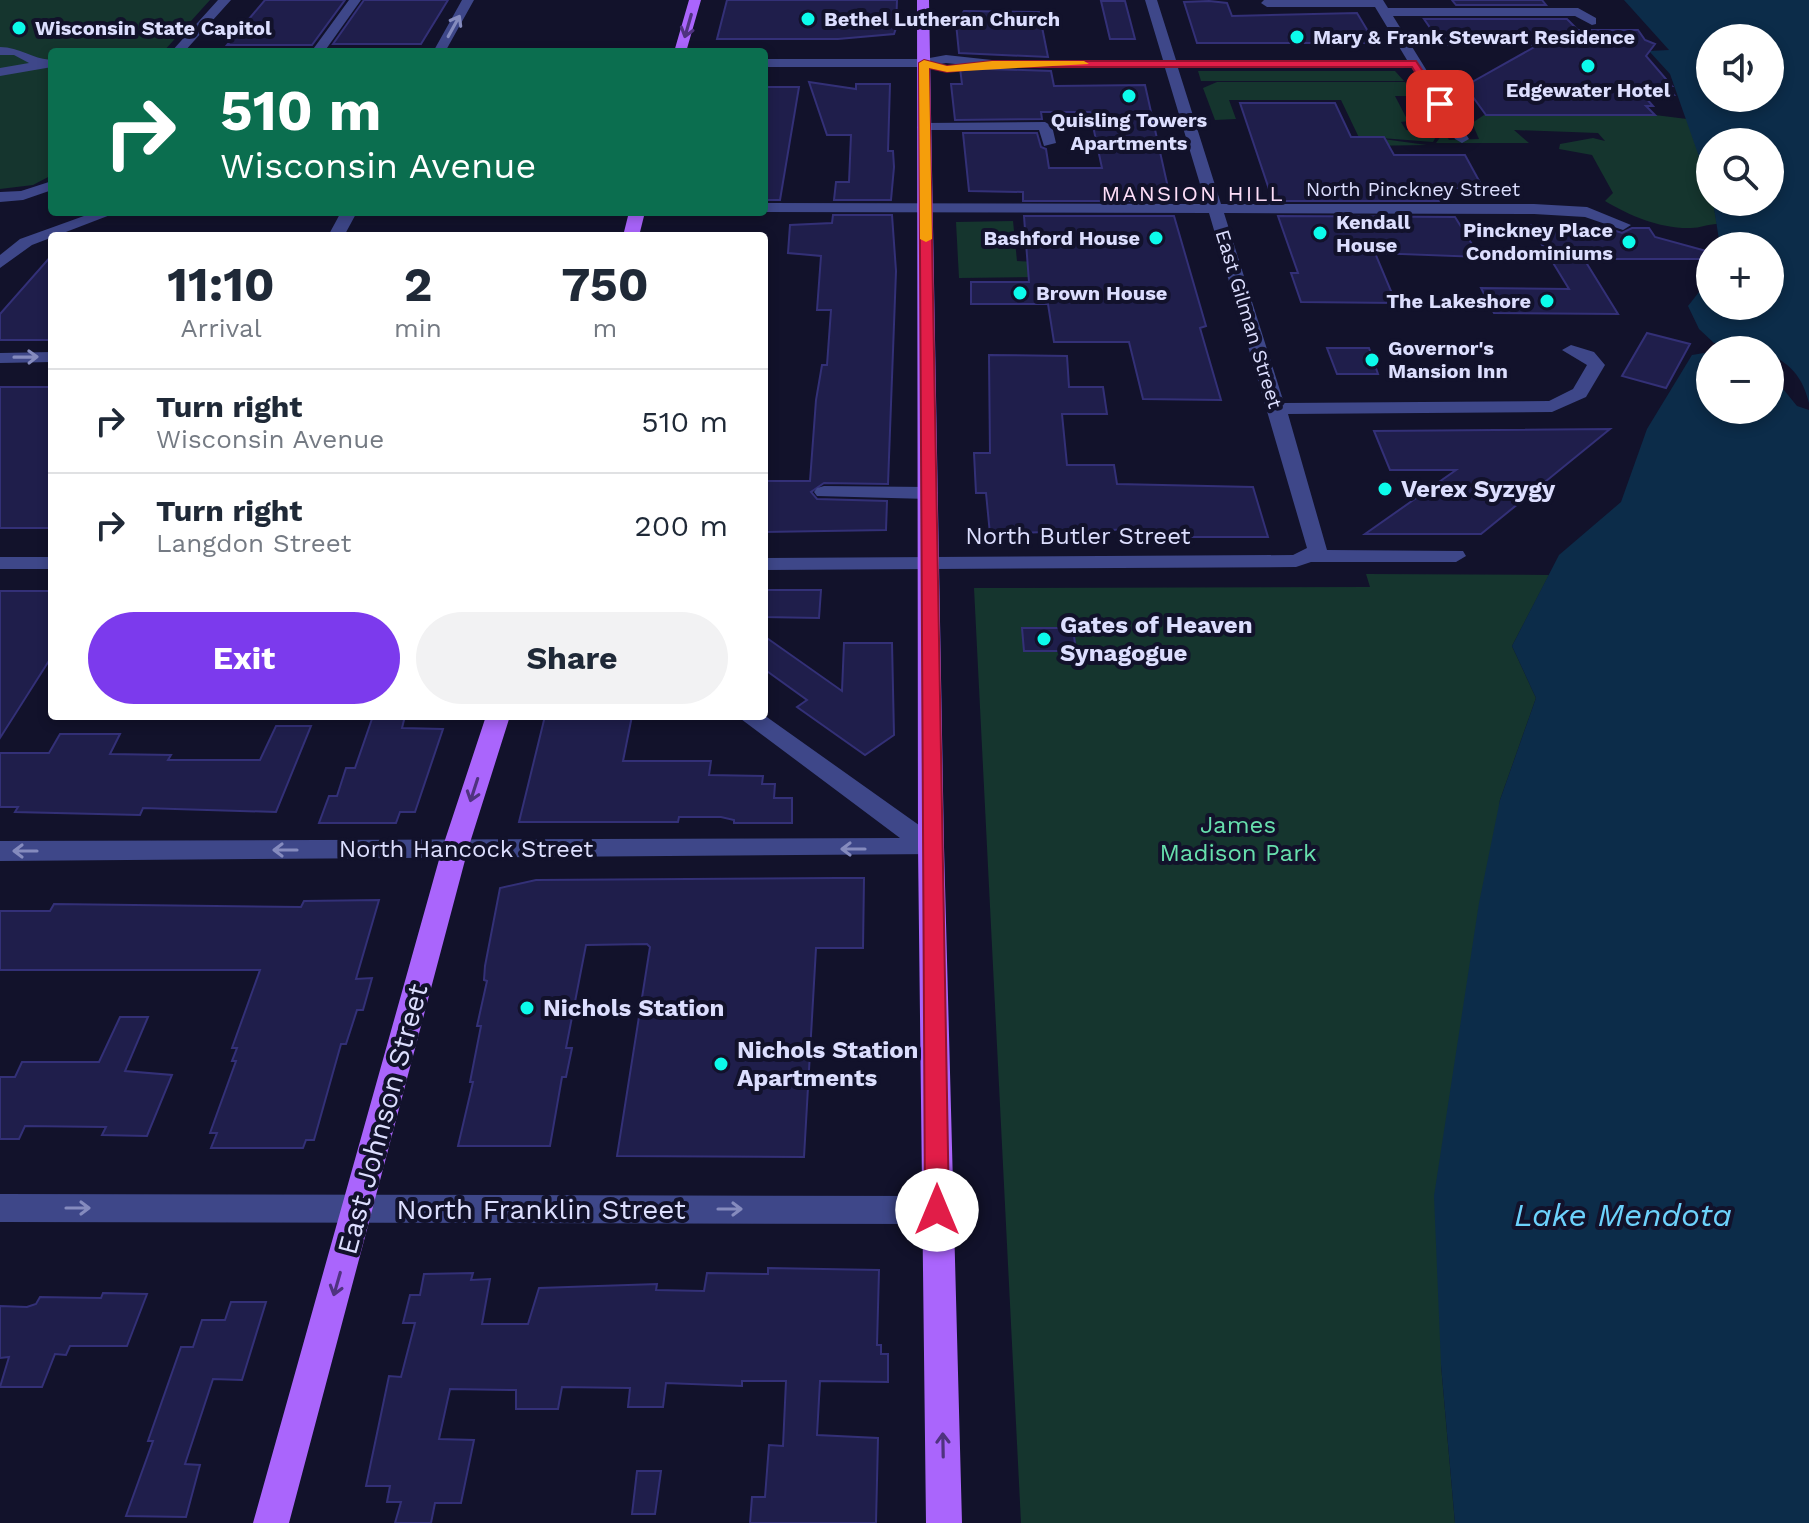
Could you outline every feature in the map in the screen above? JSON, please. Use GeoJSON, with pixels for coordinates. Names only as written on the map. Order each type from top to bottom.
{"type":"FeatureCollection","features":[{"type":"Feature","properties":{"kind":"main road"},"geometry":{"type":"LineString","coordinates":[[681,48],[695,0]]}},
{"type":"Feature","properties":{"kind":"main road"},"geometry":{"type":"LineString","coordinates":[[923,0],[931,847],[944,1523]]}},
{"type":"Feature","properties":{"kind":"main road","name":"East Johnson Street"},"geometry":{"type":"LineString","coordinates":[[271,1523],[455,849],[497,720]]}},
{"type":"Feature","properties":{"kind":"street"},"geometry":{"type":"LineString","coordinates":[[181,48],[225,0]]}},
{"type":"Feature","properties":{"kind":"street"},"geometry":{"type":"LineString","coordinates":[[320,48],[355,0]]}},
{"type":"Feature","properties":{"kind":"street"},"geometry":{"type":"LineString","coordinates":[[441,48],[468,0]]}},
{"type":"Feature","properties":{"kind":"street","name":"East Gilman Street"},"geometry":{"type":"LineString","coordinates":[[1151,0],[1317,540],[1304,558]]}},
{"type":"Feature","properties":{"kind":"street"},"geometry":{"type":"LineString","coordinates":[[1267,3],[1578,12],[1592,21]]}},
{"type":"Feature","properties":{"kind":"street"},"geometry":{"type":"LineString","coordinates":[[1380,5],[1462,139]]}},
{"type":"Feature","properties":{"kind":"street"},"geometry":{"type":"LineString","coordinates":[[0,51],[16,51],[45,62]]}},
{"type":"Feature","properties":{"kind":"street"},"geometry":{"type":"LineString","coordinates":[[0,72],[45,62]]}},
{"type":"Feature","properties":{"kind":"street"},"geometry":{"type":"LineString","coordinates":[[768,63],[924,63],[947,69],[992,64],[1416,64]]}},
{"type":"Feature","properties":{"kind":"street"},"geometry":{"type":"LineString","coordinates":[[924,127],[1045,126],[1049,143]]}},
{"type":"Feature","properties":{"kind":"street"},"geometry":{"type":"LineString","coordinates":[[0,197],[45,188]]}},
{"type":"Feature","properties":{"kind":"street","name":"North Pinckney Street"},"geometry":{"type":"LineString","coordinates":[[768,208],[1534,209],[1587,212],[1623,225]]}},
{"type":"Feature","properties":{"kind":"street"},"geometry":{"type":"LineString","coordinates":[[0,263],[17,246],[77,217],[98,232]]}},
{"type":"Feature","properties":{"kind":"street"},"geometry":{"type":"LineString","coordinates":[[1277,409],[1552,406],[1580,393],[1596,365],[1588,356],[1571,350]]}},
{"type":"Feature","properties":{"kind":"street"},"geometry":{"type":"LineString","coordinates":[[0,358],[48,357]]}},
{"type":"Feature","properties":{"kind":"street"},"geometry":{"type":"LineString","coordinates":[[824,492],[928,493]]}},
{"type":"Feature","properties":{"kind":"street","name":"North Butler Street"},"geometry":{"type":"LineString","coordinates":[[768,564],[1456,556]]}},
{"type":"Feature","properties":{"kind":"street"},"geometry":{"type":"LineString","coordinates":[[0,563],[48,563]]}},
{"type":"Feature","properties":{"kind":"street"},"geometry":{"type":"LineString","coordinates":[[755,720],[931,847]]}},
{"type":"Feature","properties":{"kind":"street","name":"North Hancock Street"},"geometry":{"type":"LineString","coordinates":[[0,851],[931,847]]}},
{"type":"Feature","properties":{"kind":"street","name":"North Franklin Street"},"geometry":{"type":"LineString","coordinates":[[0,1208],[937,1210]]}},
{"type":"Feature","properties":{"kind":"green space"},"geometry":{"type":"Polygon","coordinates":[[[0,0],[210,0],[167,48],[48,48],[48,177],[33,185],[0,189],[0,0]]]}},
{"type":"Feature","properties":{"kind":"green space"},"geometry":{"type":"Polygon","coordinates":[[[1198,71],[1395,71],[1404,81],[1201,81],[1198,71]]]}},
{"type":"Feature","properties":{"kind":"green space"},"geometry":{"type":"Polygon","coordinates":[[[1217,82],[1405,82],[1413,96],[1395,96],[1408,121],[1401,122],[1406,130],[1438,133],[1433,142],[1368,137],[1427,145],[1363,146],[1341,100],[1229,100],[1236,119],[1215,120],[1203,88],[1217,82]]]}},
{"type":"Feature","properties":{"kind":"green space"},"geometry":{"type":"Polygon","coordinates":[[[1484,115],[1655,115],[1687,119],[1696,143],[1696,216],[1716,216],[1717,224],[1691,228],[1657,224],[1605,201],[1613,193],[1592,155],[1559,149],[1560,144],[1593,138],[1605,141],[1598,133],[1514,130],[1529,143],[1436,143],[1444,132],[1449,140],[1479,139],[1472,123],[1484,115]]]}},
{"type":"Feature","properties":{"kind":"green space"},"geometry":{"type":"Polygon","coordinates":[[[1013,221],[1017,261],[1035,262],[1037,277],[959,278],[956,222],[1013,221]]]}},
{"type":"Feature","properties":{"kind":"green space","name":"James Madison Park"},"geometry":{"type":"Polygon","coordinates":[[[1366,574],[1549,575],[1512,646],[1536,698],[1500,800],[1441,1365],[1455,1523],[1021,1523],[974,588],[1370,587],[1366,574]]]}},
{"type":"Feature","properties":{"kind":"water"},"geometry":{"type":"Polygon","coordinates":[[[1624,0],[1809,0],[1809,403],[1796,374],[1784,362],[1784,336],[1706,336],[1699,329],[1688,306],[1696,296],[1696,320],[1784,320],[1784,232],[1718,232],[1715,216],[1784,216],[1784,128],[1696,128],[1696,148],[1670,74],[1649,51],[1669,50],[1624,0]]]}},
{"type":"Feature","properties":{"kind":"water","name":"Lake Mendota"},"geometry":{"type":"Polygon","coordinates":[[[1696,354],[1696,424],[1784,424],[1784,390],[1797,406],[1809,410],[1809,1523],[1455,1523],[1441,1365],[1434,1196],[1479,903],[1500,800],[1536,698],[1512,646],[1559,555],[1621,502],[1647,429],[1692,355],[1696,354]]]}},
{"type":"Feature","properties":{"kind":"building"},"geometry":{"type":"Polygon","coordinates":[[[265,0],[345,0],[312,45],[227,45],[265,0]]]}},
{"type":"Feature","properties":{"kind":"building"},"geometry":{"type":"Polygon","coordinates":[[[364,0],[448,0],[421,44],[333,44],[364,0]]]}},
{"type":"Feature","properties":{"kind":"building","name":"Bethel Lutheran Church"},"geometry":{"type":"Polygon","coordinates":[[[727,0],[897,0],[896,28],[894,34],[838,39],[717,39],[727,0]]]}},
{"type":"Feature","properties":{"kind":"building"},"geometry":{"type":"Polygon","coordinates":[[[1452,0],[1542,0],[1546,5],[1456,5],[1452,0]]]}},
{"type":"Feature","properties":{"kind":"building"},"geometry":{"type":"Polygon","coordinates":[[[1101,1],[1125,1],[1135,39],[1110,39],[1101,1]]]}},
{"type":"Feature","properties":{"kind":"building"},"geometry":{"type":"Polygon","coordinates":[[[1184,2],[1227,3],[1232,16],[1357,13],[1375,43],[1197,43],[1184,2]]]}},
{"type":"Feature","properties":{"kind":"building"},"geometry":{"type":"Polygon","coordinates":[[[964,11],[1039,12],[1048,57],[959,53],[956,23],[964,11]]]}},
{"type":"Feature","properties":{"kind":"building","name":"Edgewater Hotel"},"geometry":{"type":"Polygon","coordinates":[[[1424,19],[1567,19],[1578,30],[1638,30],[1645,40],[1655,44],[1646,56],[1672,86],[1666,86],[1674,95],[1645,97],[1653,106],[1646,106],[1655,115],[1486,115],[1465,86],[1538,45],[1442,45],[1424,19]]]}},
{"type":"Feature","properties":{"kind":"building"},"geometry":{"type":"Polygon","coordinates":[[[960,68],[1051,71],[1054,86],[1145,85],[1171,201],[1023,201],[1023,192],[969,191],[963,133],[1037,133],[1041,147],[1046,149],[1049,168],[1102,168],[1090,112],[1041,112],[1042,119],[955,120],[951,84],[962,84],[960,68]]]}},
{"type":"Feature","properties":{"kind":"building"},"geometry":{"type":"Polygon","coordinates":[[[809,82],[856,89],[856,84],[890,84],[888,151],[893,151],[894,167],[891,200],[834,200],[836,182],[849,182],[851,135],[827,135],[809,82]]]}},
{"type":"Feature","properties":{"kind":"building"},"geometry":{"type":"Polygon","coordinates":[[[768,87],[799,87],[780,200],[768,200],[768,87]]]}},
{"type":"Feature","properties":{"kind":"building"},"geometry":{"type":"Polygon","coordinates":[[[1240,103],[1335,103],[1351,137],[1384,137],[1394,155],[1465,155],[1483,188],[1439,188],[1446,201],[1273,201],[1240,103]]]}},
{"type":"Feature","properties":{"kind":"building"},"geometry":{"type":"Polygon","coordinates":[[[833,215],[892,215],[896,271],[888,484],[824,483],[811,492],[817,499],[887,501],[886,530],[768,532],[768,481],[810,481],[816,400],[822,365],[827,365],[831,310],[817,310],[821,256],[788,253],[790,225],[832,223],[833,215]]]}},
{"type":"Feature","properties":{"kind":"building"},"geometry":{"type":"Polygon","coordinates":[[[1024,216],[1174,216],[1206,326],[1200,328],[1221,400],[1143,399],[1129,342],[1054,342],[1048,304],[971,304],[971,282],[1029,282],[1024,216]]]}},
{"type":"Feature","properties":{"kind":"building"},"geometry":{"type":"Polygon","coordinates":[[[1278,216],[1455,217],[1480,257],[1375,253],[1396,303],[1301,302],[1291,273],[1298,273],[1278,216]]]}},
{"type":"Feature","properties":{"kind":"building"},"geometry":{"type":"Polygon","coordinates":[[[1530,225],[1607,228],[1622,233],[1632,228],[1649,228],[1655,237],[1696,248],[1696,259],[1584,259],[1618,314],[1494,313],[1481,288],[1569,289],[1530,225]]]}},
{"type":"Feature","properties":{"kind":"building"},"geometry":{"type":"Polygon","coordinates":[[[48,260],[48,340],[0,340],[0,314],[48,260]]]}},
{"type":"Feature","properties":{"kind":"building"},"geometry":{"type":"Polygon","coordinates":[[[1647,333],[1690,344],[1666,388],[1622,376],[1647,333]]]}},
{"type":"Feature","properties":{"kind":"building"},"geometry":{"type":"Polygon","coordinates":[[[1327,348],[1369,348],[1378,374],[1337,374],[1327,348]]]}},
{"type":"Feature","properties":{"kind":"building"},"geometry":{"type":"Polygon","coordinates":[[[989,355],[1067,356],[1069,387],[1103,387],[1107,414],[1062,414],[1067,465],[1114,465],[1117,484],[1253,487],[1268,537],[1181,537],[1142,534],[1138,529],[990,534],[986,493],[976,493],[974,453],[990,453],[989,355]]]}},
{"type":"Feature","properties":{"kind":"building"},"geometry":{"type":"Polygon","coordinates":[[[0,387],[48,387],[48,528],[0,528],[0,387]]]}},
{"type":"Feature","properties":{"kind":"building"},"geometry":{"type":"Polygon","coordinates":[[[1610,429],[1481,534],[1365,534],[1456,470],[1390,470],[1374,431],[1610,429]]]}},
{"type":"Feature","properties":{"kind":"building"},"geometry":{"type":"Polygon","coordinates":[[[768,590],[821,590],[819,618],[768,617],[768,590]]]}},
{"type":"Feature","properties":{"kind":"building"},"geometry":{"type":"Polygon","coordinates":[[[0,591],[48,591],[48,662],[0,738],[0,591]]]}},
{"type":"Feature","properties":{"kind":"building","name":"Gates of Heaven Synagogue"},"geometry":{"type":"Polygon","coordinates":[[[1022,628],[1073,628],[1076,651],[1024,651],[1022,628]]]}},
{"type":"Feature","properties":{"kind":"building"},"geometry":{"type":"Polygon","coordinates":[[[768,639],[842,691],[844,643],[892,643],[894,735],[865,755],[797,707],[807,700],[768,672],[768,639]]]}},
{"type":"Feature","properties":{"kind":"building"},"geometry":{"type":"Polygon","coordinates":[[[372,720],[404,720],[402,728],[443,729],[415,812],[400,812],[396,823],[319,823],[329,796],[337,796],[346,768],[355,768],[372,720]]]}},
{"type":"Feature","properties":{"kind":"building"},"geometry":{"type":"Polygon","coordinates":[[[544,720],[631,720],[623,761],[711,761],[709,775],[763,776],[762,784],[775,784],[774,798],[792,798],[792,823],[734,823],[734,820],[721,817],[679,817],[678,822],[519,822],[544,720]]]}},
{"type":"Feature","properties":{"kind":"building"},"geometry":{"type":"Polygon","coordinates":[[[276,726],[311,726],[276,812],[143,808],[140,815],[15,812],[18,807],[0,807],[0,753],[49,753],[60,734],[120,734],[110,754],[171,755],[168,760],[260,760],[276,726]]]}},
{"type":"Feature","properties":{"kind":"building"},"geometry":{"type":"Polygon","coordinates":[[[864,878],[863,948],[816,948],[804,1157],[617,1156],[650,947],[647,944],[586,945],[566,1048],[572,1048],[566,1077],[562,1077],[550,1146],[458,1146],[473,1082],[470,1082],[481,1026],[477,1026],[487,981],[484,980],[485,966],[500,888],[536,880],[864,878]]]}},
{"type":"Feature","properties":{"kind":"building"},"geometry":{"type":"Polygon","coordinates":[[[379,900],[356,979],[372,978],[363,1010],[357,1010],[346,1044],[341,1044],[314,1140],[306,1140],[303,1148],[211,1148],[217,1133],[210,1133],[236,1061],[232,1061],[237,1048],[232,1048],[260,970],[0,970],[0,911],[50,911],[54,904],[301,907],[304,901],[379,900]]]}},
{"type":"Feature","properties":{"kind":"building"},"geometry":{"type":"Polygon","coordinates":[[[120,1017],[148,1017],[125,1071],[172,1075],[147,1136],[102,1135],[106,1127],[25,1126],[19,1139],[0,1139],[0,1077],[15,1077],[22,1062],[99,1062],[120,1017]]]}},
{"type":"Feature","properties":{"kind":"building"},"geometry":{"type":"Polygon","coordinates":[[[768,1268],[879,1270],[877,1345],[881,1345],[881,1354],[888,1354],[888,1382],[820,1381],[817,1435],[878,1438],[876,1523],[750,1523],[752,1497],[765,1497],[769,1445],[783,1446],[786,1381],[742,1381],[742,1386],[666,1383],[663,1407],[628,1407],[630,1388],[562,1387],[558,1409],[516,1409],[516,1390],[450,1389],[439,1439],[474,1440],[461,1503],[435,1503],[431,1523],[395,1523],[401,1502],[387,1502],[390,1486],[366,1486],[389,1376],[401,1377],[415,1323],[403,1323],[410,1295],[420,1295],[424,1274],[473,1273],[471,1280],[490,1279],[482,1324],[528,1324],[539,1288],[657,1284],[656,1290],[704,1291],[707,1273],[768,1274],[768,1268]]]}},
{"type":"Feature","properties":{"kind":"building"},"geometry":{"type":"Polygon","coordinates":[[[103,1293],[147,1294],[127,1346],[70,1346],[66,1355],[55,1354],[42,1387],[0,1387],[9,1357],[0,1358],[0,1306],[27,1307],[36,1304],[40,1297],[101,1298],[103,1293]]]}},
{"type":"Feature","properties":{"kind":"building"},"geometry":{"type":"Polygon","coordinates":[[[231,1302],[266,1302],[242,1380],[213,1379],[185,1464],[200,1465],[186,1517],[126,1516],[153,1441],[148,1441],[181,1347],[193,1347],[202,1320],[225,1320],[231,1302]]]}},
{"type":"Feature","properties":{"kind":"building"},"geometry":{"type":"Polygon","coordinates":[[[637,1471],[661,1471],[655,1514],[632,1514],[637,1471]]]}},
{"type":"Feature","properties":{"kind":"slow traffic"},"geometry":{"type":"LineString","coordinates":[[926,239],[924,63],[947,69],[992,64],[1084,64]]}},
{"type":"Feature","properties":{"kind":"place","name":"Bethel Lutheran Church"},"geometry":{"type":"Point","coordinates":[808,19]}},
{"type":"Feature","properties":{"kind":"place","name":"Wisconsin State Capitol"},"geometry":{"type":"Point","coordinates":[19,28]}},
{"type":"Feature","properties":{"kind":"place","name":"Mary & Frank Stewart Residence"},"geometry":{"type":"Point","coordinates":[1297,37]}},
{"type":"Feature","properties":{"kind":"place","name":"Edgewater Hotel"},"geometry":{"type":"Point","coordinates":[1588,66]}},
{"type":"Feature","properties":{"kind":"place","name":"Quisling Towers Apartments"},"geometry":{"type":"Point","coordinates":[1129,96]}},
{"type":"Feature","properties":{"kind":"place","name":"Kendall House"},"geometry":{"type":"Point","coordinates":[1320,233]}},
{"type":"Feature","properties":{"kind":"place","name":"Bashford House"},"geometry":{"type":"Point","coordinates":[1156,238]}},
{"type":"Feature","properties":{"kind":"place","name":"Pinckney Place Condominiums"},"geometry":{"type":"Point","coordinates":[1629,242]}},
{"type":"Feature","properties":{"kind":"place","name":"Brown House"},"geometry":{"type":"Point","coordinates":[1020,293]}},
{"type":"Feature","properties":{"kind":"place","name":"The Lakeshore"},"geometry":{"type":"Point","coordinates":[1547,301]}},
{"type":"Feature","properties":{"kind":"place","name":"Governor's Mansion Inn"},"geometry":{"type":"Point","coordinates":[1372,360]}},
{"type":"Feature","properties":{"kind":"place","name":"Verex Syzygy"},"geometry":{"type":"Point","coordinates":[1385,489]}},
{"type":"Feature","properties":{"kind":"place","name":"Gates of Heaven Synagogue"},"geometry":{"type":"Point","coordinates":[1044,639]}},
{"type":"Feature","properties":{"kind":"place","name":"Nichols Station"},"geometry":{"type":"Point","coordinates":[527,1008]}},
{"type":"Feature","properties":{"kind":"place","name":"Nichols Station Apartments"},"geometry":{"type":"Point","coordinates":[721,1064]}},
{"type":"Feature","properties":{"kind":"district","name":"MANSION HILL"},"geometry":{"type":"Point","coordinates":[1193,193]}},
{"type":"Feature","properties":{"kind":"route"},"geometry":{"type":"LineString","coordinates":[[937,1210],[924,63],[947,69],[992,64],[1416,64],[1440,104]]}}]}
